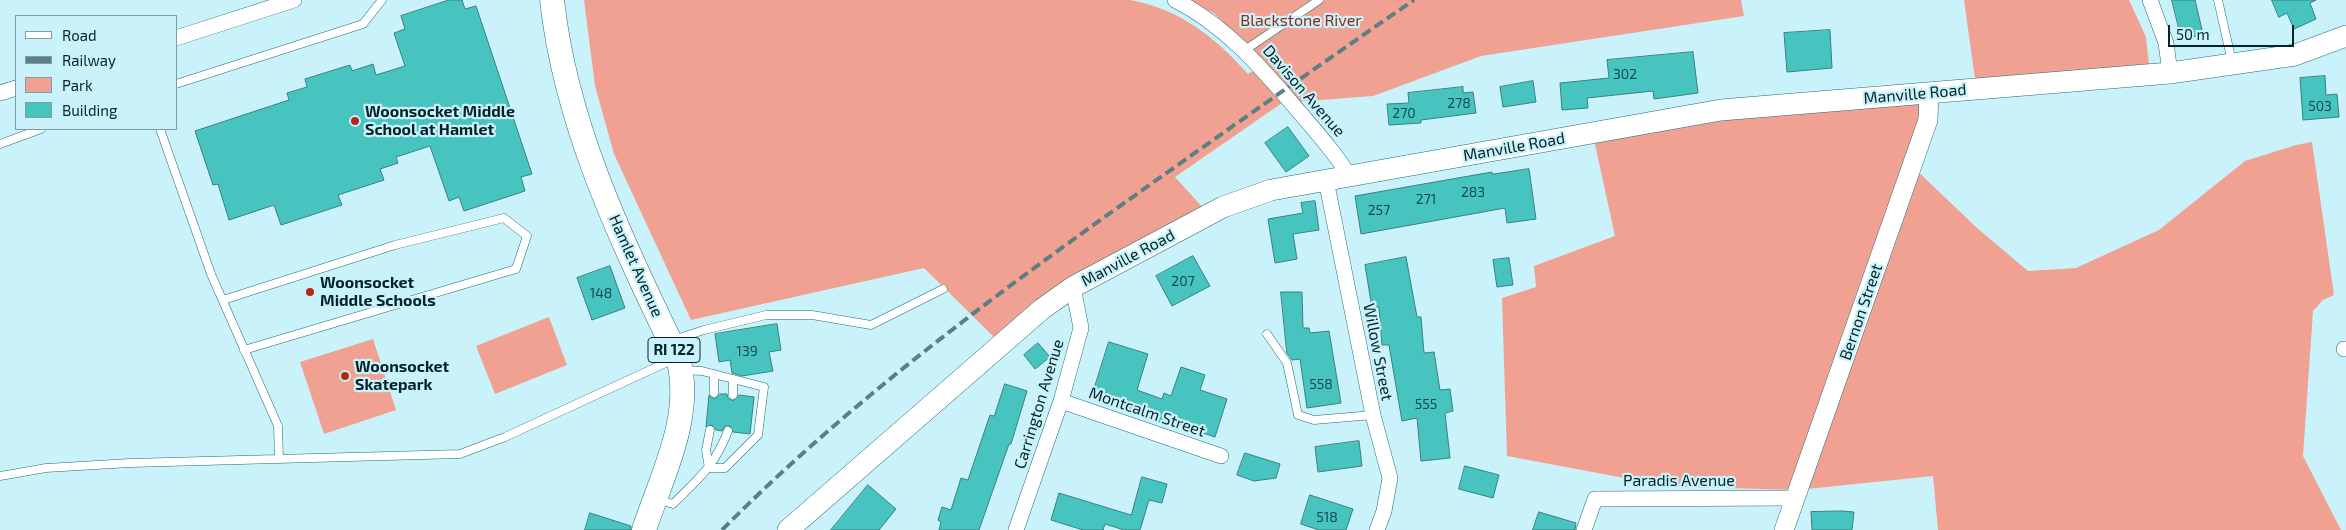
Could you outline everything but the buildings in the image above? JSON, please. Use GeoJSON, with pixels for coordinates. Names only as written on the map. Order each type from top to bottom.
{"type":"FeatureCollection","features":[{"type":"Feature","properties":{"kind":"main road","name":"Hamlet Avenue"},"geometry":{"type":"LineString","coordinates":[[552,0],[556,42],[587,153],[596,178],[676,356],[681,423],[644,530]]}},
{"type":"Feature","properties":{"kind":"main road","name":"Manville Road"},"geometry":{"type":"LineString","coordinates":[[788,530],[1042,309],[1073,287],[1223,207],[1271,190],[1721,110],[2170,73],[2295,55],[2346,36]]}},
{"type":"Feature","properties":{"kind":"street"},"geometry":{"type":"LineString","coordinates":[[178,37],[294,0]]}},
{"type":"Feature","properties":{"kind":"street","name":"Davison Avenue"},"geometry":{"type":"LineString","coordinates":[[1175,0],[1192,4],[1245,50],[1337,155],[1350,177]]}},
{"type":"Feature","properties":{"kind":"street"},"geometry":{"type":"LineString","coordinates":[[2150,0],[2166,43],[2170,73]]}},
{"type":"Feature","properties":{"kind":"street"},"geometry":{"type":"LineString","coordinates":[[0,93],[15,88]]}},
{"type":"Feature","properties":{"kind":"street","name":"Bernon Street"},"geometry":{"type":"LineString","coordinates":[[1784,530],[1928,120],[1929,94]]}},
{"type":"Feature","properties":{"kind":"street","name":"Willow Street"},"geometry":{"type":"LineString","coordinates":[[1326,180],[1373,415],[1390,478],[1384,511],[1377,530]]}},
{"type":"Feature","properties":{"kind":"street","name":"Carrington Avenue"},"geometry":{"type":"LineString","coordinates":[[1016,530],[1061,401],[1081,328],[1073,287]]}},
{"type":"Feature","properties":{"kind":"street","name":"Montcalm Street"},"geometry":{"type":"LineString","coordinates":[[1061,401],[1221,456]]}},
{"type":"Feature","properties":{"kind":"street","name":"Paradis Avenue"},"geometry":{"type":"LineString","coordinates":[[1584,530],[1595,499],[1795,498]]}},
{"type":"Feature","properties":{"kind":"lane"},"geometry":{"type":"LineString","coordinates":[[178,83],[363,24],[382,0]]}},
{"type":"Feature","properties":{"kind":"lane"},"geometry":{"type":"LineString","coordinates":[[1245,50],[1319,0]]}},
{"type":"Feature","properties":{"kind":"lane"},"geometry":{"type":"LineString","coordinates":[[2218,0],[2232,64]]}},
{"type":"Feature","properties":{"kind":"lane"},"geometry":{"type":"LineString","coordinates":[[0,144],[38,130]]}},
{"type":"Feature","properties":{"kind":"lane"},"geometry":{"type":"LineString","coordinates":[[160,130],[211,274],[278,426],[279,458]]}},
{"type":"Feature","properties":{"kind":"lane"},"geometry":{"type":"LineString","coordinates":[[222,300],[396,245],[504,218],[527,236],[516,269],[244,350]]}},
{"type":"Feature","properties":{"kind":"lane"},"geometry":{"type":"LineString","coordinates":[[0,476],[55,468],[279,458],[460,454],[505,436],[676,356],[704,330],[766,315],[812,315],[871,325],[943,289]]}},
{"type":"Feature","properties":{"kind":"lane"},"geometry":{"type":"LineString","coordinates":[[1267,334],[1287,364],[1298,416],[1314,420],[1373,415]]}},
{"type":"Feature","properties":{"kind":"lane"},"geometry":{"type":"LineString","coordinates":[[676,356],[714,374],[764,387],[758,435],[724,468],[709,468]]}},
{"type":"Feature","properties":{"kind":"lane"},"geometry":{"type":"LineString","coordinates":[[714,374],[714,393]]}},
{"type":"Feature","properties":{"kind":"lane"},"geometry":{"type":"LineString","coordinates":[[733,379],[733,395]]}},
{"type":"Feature","properties":{"kind":"lane"},"geometry":{"type":"LineString","coordinates":[[709,468],[706,450],[710,430]]}},
{"type":"Feature","properties":{"kind":"lane"},"geometry":{"type":"LineString","coordinates":[[654,499],[673,504],[709,468],[719,454],[728,431]]}},
{"type":"Feature","properties":{"kind":"green space","name":"Blackstone River"},"geometry":{"type":"Polygon","coordinates":[[[584,0],[1130,0],[1165,10],[1181,18],[1223,48],[1248,74],[1263,64],[1215,14],[1188,0],[1741,0],[1744,16],[1481,56],[1373,96],[1282,103],[1175,177],[1205,210],[997,340],[924,268],[691,320],[614,154],[595,86],[584,0]]]}},
{"type":"Feature","properties":{"kind":"green space"},"geometry":{"type":"Polygon","coordinates":[[[1964,0],[2129,0],[2146,37],[2150,75],[1977,93],[1964,0]]]}},
{"type":"Feature","properties":{"kind":"green space"},"geometry":{"type":"Polygon","coordinates":[[[1926,97],[1910,164],[1977,228],[2028,271],[2076,268],[2159,230],[2245,161],[2312,142],[2334,295],[2323,300],[2313,311],[2303,456],[2341,530],[1938,530],[1933,476],[1797,490],[1691,487],[1651,483],[1507,456],[1502,298],[1536,287],[1534,266],[1615,236],[1593,135],[1926,97]]]}},
{"type":"Feature","properties":{"kind":"green space"},"geometry":{"type":"Polygon","coordinates":[[[549,317],[567,365],[495,394],[476,346],[549,317]]]}},
{"type":"Feature","properties":{"kind":"green space","name":"Woonsocket Skatepark"},"geometry":{"type":"Polygon","coordinates":[[[373,339],[396,410],[324,434],[300,362],[373,339]]]}},
{"type":"Feature","properties":{"kind":"railway"},"geometry":{"type":"LineString","coordinates":[[722,530],[768,485],[864,400],[964,320],[1120,206],[1414,0]]}},
{"type":"Feature","properties":{"kind":"place","name":"Woonsocket Middle School at Hamlet"},"geometry":{"type":"Point","coordinates":[355,121]}},
{"type":"Feature","properties":{"kind":"place","name":"Woonsocket Middle Schools"},"geometry":{"type":"Point","coordinates":[310,292]}},
{"type":"Feature","properties":{"kind":"place","name":"Woonsocket Skatepark"},"geometry":{"type":"Point","coordinates":[345,376]}}]}
